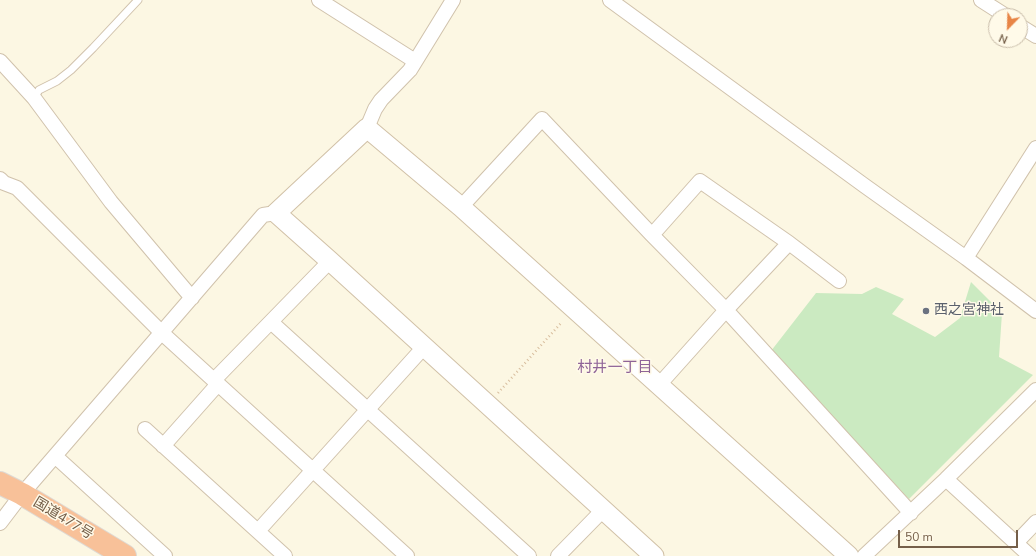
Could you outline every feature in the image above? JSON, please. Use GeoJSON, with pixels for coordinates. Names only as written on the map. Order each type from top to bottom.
{"type":"FeatureCollection","features":[{"type":"Feature","properties":{"kind":"highway","name":"国道477号"},"geometry":{"type":"LineString","coordinates":[[0,484],[22,494],[125,556]]}},
{"type":"Feature","properties":{"kind":"street"},"geometry":{"type":"LineString","coordinates":[[319,0],[415,61]]}},
{"type":"Feature","properties":{"kind":"street"},"geometry":{"type":"LineString","coordinates":[[0,523],[22,494],[263,216],[276,213],[367,128],[374,109],[381,100],[404,78],[453,0]]}},
{"type":"Feature","properties":{"kind":"street"},"geometry":{"type":"LineString","coordinates":[[610,0],[966,258],[1036,311]]}},
{"type":"Feature","properties":{"kind":"street"},"geometry":{"type":"LineString","coordinates":[[982,0],[994,8]]}},
{"type":"Feature","properties":{"kind":"street"},"geometry":{"type":"LineString","coordinates":[[0,61],[34,98],[111,202],[192,298]]}},
{"type":"Feature","properties":{"kind":"street"},"geometry":{"type":"LineString","coordinates":[[461,207],[542,119],[652,235],[726,310],[911,513]]}},
{"type":"Feature","properties":{"kind":"street"},"geometry":{"type":"LineString","coordinates":[[367,128],[461,207],[658,386],[849,556]]}},
{"type":"Feature","properties":{"kind":"street"},"geometry":{"type":"LineString","coordinates":[[966,258],[1036,148]]}},
{"type":"Feature","properties":{"kind":"street"},"geometry":{"type":"LineString","coordinates":[[0,179],[4,183],[17,188],[162,333],[406,556]]}},
{"type":"Feature","properties":{"kind":"street"},"geometry":{"type":"LineString","coordinates":[[652,235],[700,181],[789,243],[839,281]]}},
{"type":"Feature","properties":{"kind":"street"},"geometry":{"type":"LineString","coordinates":[[276,213],[654,556]]}},
{"type":"Feature","properties":{"kind":"street"},"geometry":{"type":"LineString","coordinates":[[658,386],[789,243]]}},
{"type":"Feature","properties":{"kind":"street"},"geometry":{"type":"LineString","coordinates":[[163,446],[216,382],[330,261]]}},
{"type":"Feature","properties":{"kind":"street"},"geometry":{"type":"LineString","coordinates":[[271,322],[529,556]]}},
{"type":"Feature","properties":{"kind":"street"},"geometry":{"type":"LineString","coordinates":[[258,531],[424,347]]}},
{"type":"Feature","properties":{"kind":"street"},"geometry":{"type":"LineString","coordinates":[[864,556],[911,513],[1036,390]]}},
{"type":"Feature","properties":{"kind":"street"},"geometry":{"type":"LineString","coordinates":[[145,429],[285,556]]}},
{"type":"Feature","properties":{"kind":"street"},"geometry":{"type":"LineString","coordinates":[[55,456],[165,556]]}},
{"type":"Feature","properties":{"kind":"street"},"geometry":{"type":"LineString","coordinates":[[946,479],[1030,556]]}},
{"type":"Feature","properties":{"kind":"street"},"geometry":{"type":"LineString","coordinates":[[558,556],[603,510]]}},
{"type":"Feature","properties":{"kind":"street"},"geometry":{"type":"LineString","coordinates":[[1016,543],[1036,522]]}},
{"type":"Feature","properties":{"kind":"lane"},"geometry":{"type":"LineString","coordinates":[[34,98],[39,90],[57,81],[71,70],[138,0]]}},
{"type":"Feature","properties":{"kind":"path"},"geometry":{"type":"LineString","coordinates":[[487,404],[562,322]]}},
{"type":"Feature","properties":{"kind":"green space"},"geometry":{"type":"Polygon","coordinates":[[[971,282],[1002,313],[999,357],[1033,375],[909,499],[771,351],[816,293],[862,294],[876,287],[904,299],[892,314],[935,337],[960,318],[971,282]]]}},
{"type":"Feature","properties":{"kind":"place","name":"西之宮神社"},"geometry":{"type":"Point","coordinates":[926,311]}},
{"type":"Feature","properties":{"kind":"district","name":"村井一丁目"},"geometry":{"type":"Point","coordinates":[615,368]}}]}
